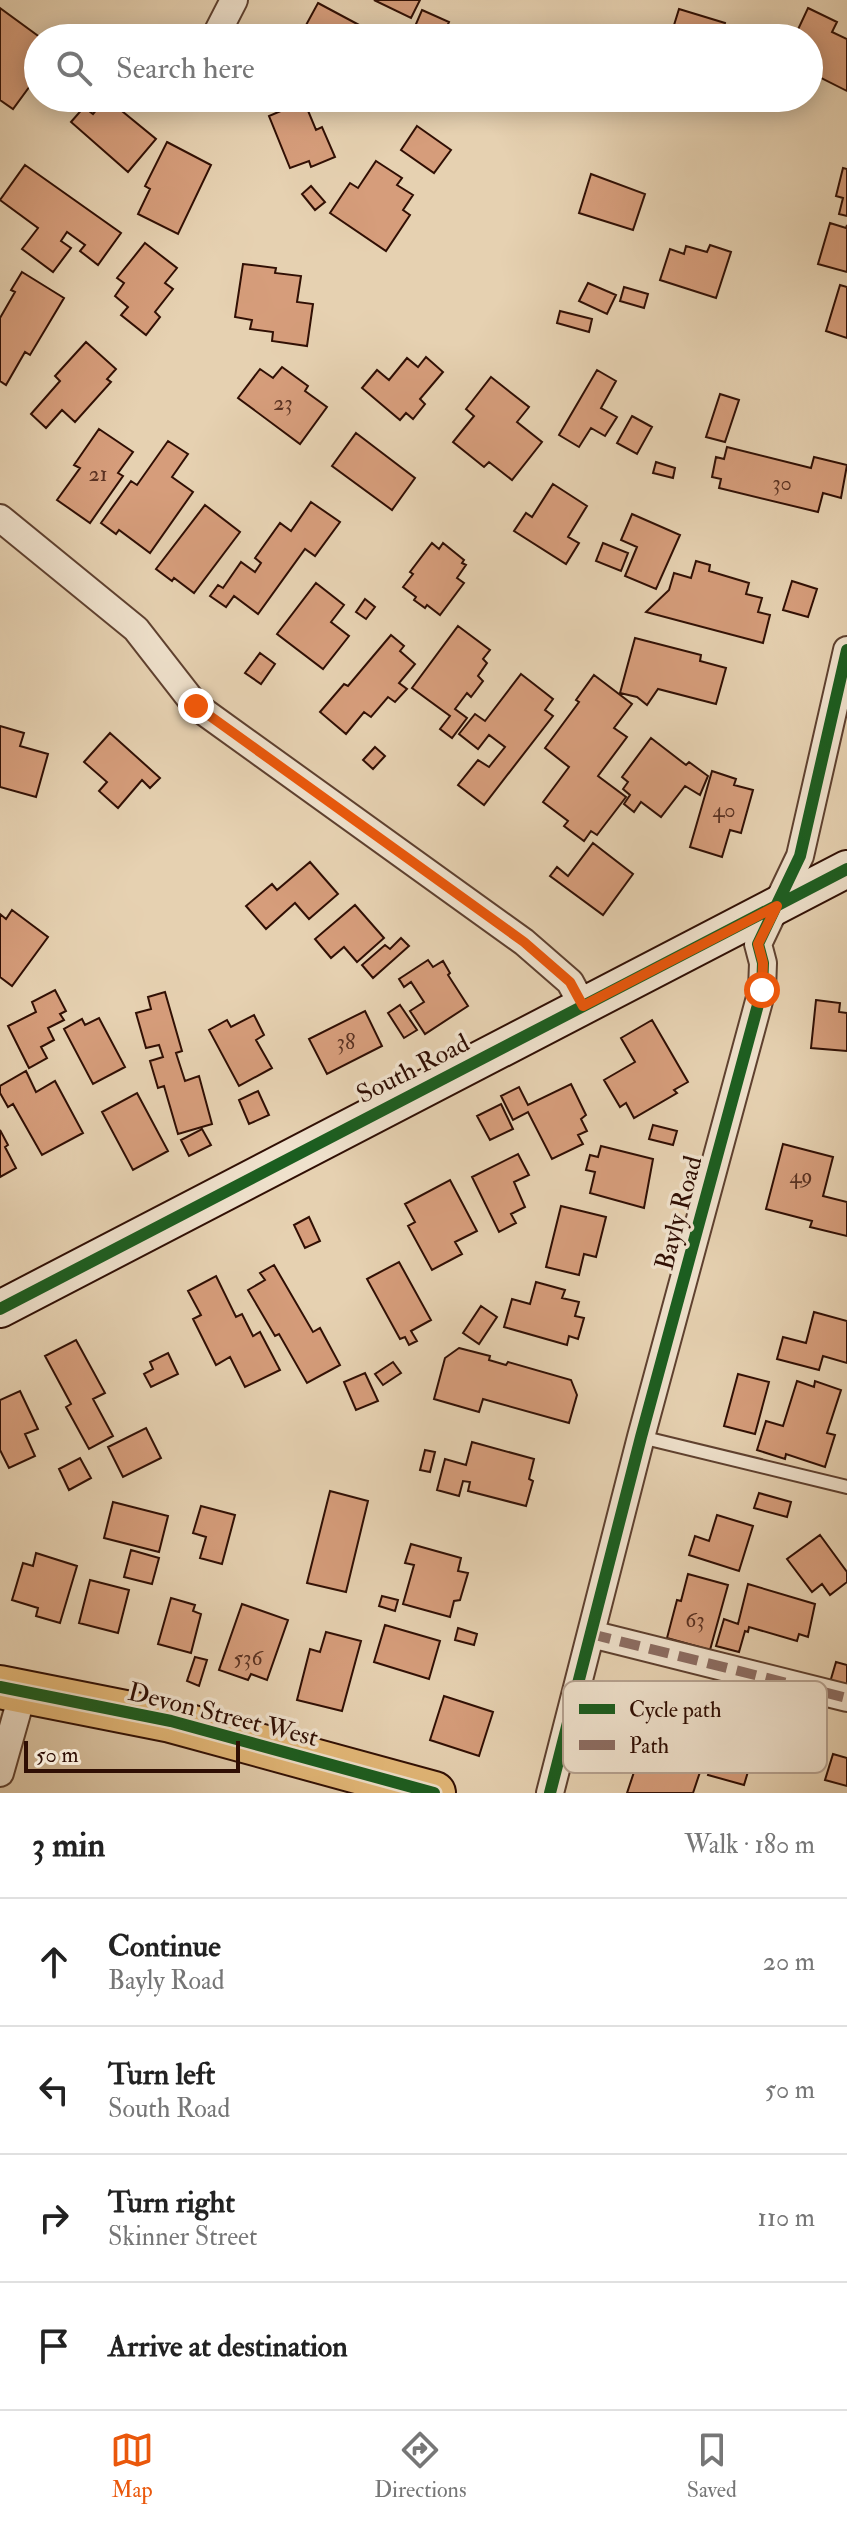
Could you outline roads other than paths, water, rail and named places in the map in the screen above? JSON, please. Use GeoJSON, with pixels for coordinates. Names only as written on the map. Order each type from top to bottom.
{"type":"FeatureCollection","features":[{"type":"Feature","properties":{"kind":"main road","name":"Devon Street West"},"geometry":{"type":"LineString","coordinates":[[11,1689],[171,1721],[434,1793]]}},
{"type":"Feature","properties":{"kind":"street"},"geometry":{"type":"LineString","coordinates":[[222,24],[234,0]]}},
{"type":"Feature","properties":{"kind":"street"},"geometry":{"type":"LineString","coordinates":[[0,518],[136,629],[196,706],[524,942],[570,982],[583,1006]]}},
{"type":"Feature","properties":{"kind":"street","name":"Bayly Road"},"geometry":{"type":"LineString","coordinates":[[579,1681],[641,1437],[762,990],[763,963],[758,944],[800,856],[847,650]]}},
{"type":"Feature","properties":{"kind":"street","name":"South Road"},"geometry":{"type":"LineString","coordinates":[[0,1309],[847,869]]}},
{"type":"Feature","properties":{"kind":"street"},"geometry":{"type":"LineString","coordinates":[[591,1634],[779,1681]]}},
{"type":"Feature","properties":{"kind":"street"},"geometry":{"type":"LineString","coordinates":[[0,1773],[11,1689]]}},
{"type":"Feature","properties":{"kind":"street"},"geometry":{"type":"LineString","coordinates":[[827,1693],[847,1698]]}},
{"type":"Feature","properties":{"kind":"street","name":"Bayly Road"},"geometry":{"type":"LineString","coordinates":[[550,1793],[563,1743]]}},
{"type":"Feature","properties":{"kind":"lane"},"geometry":{"type":"LineString","coordinates":[[641,1437],[847,1487]]}}]}
